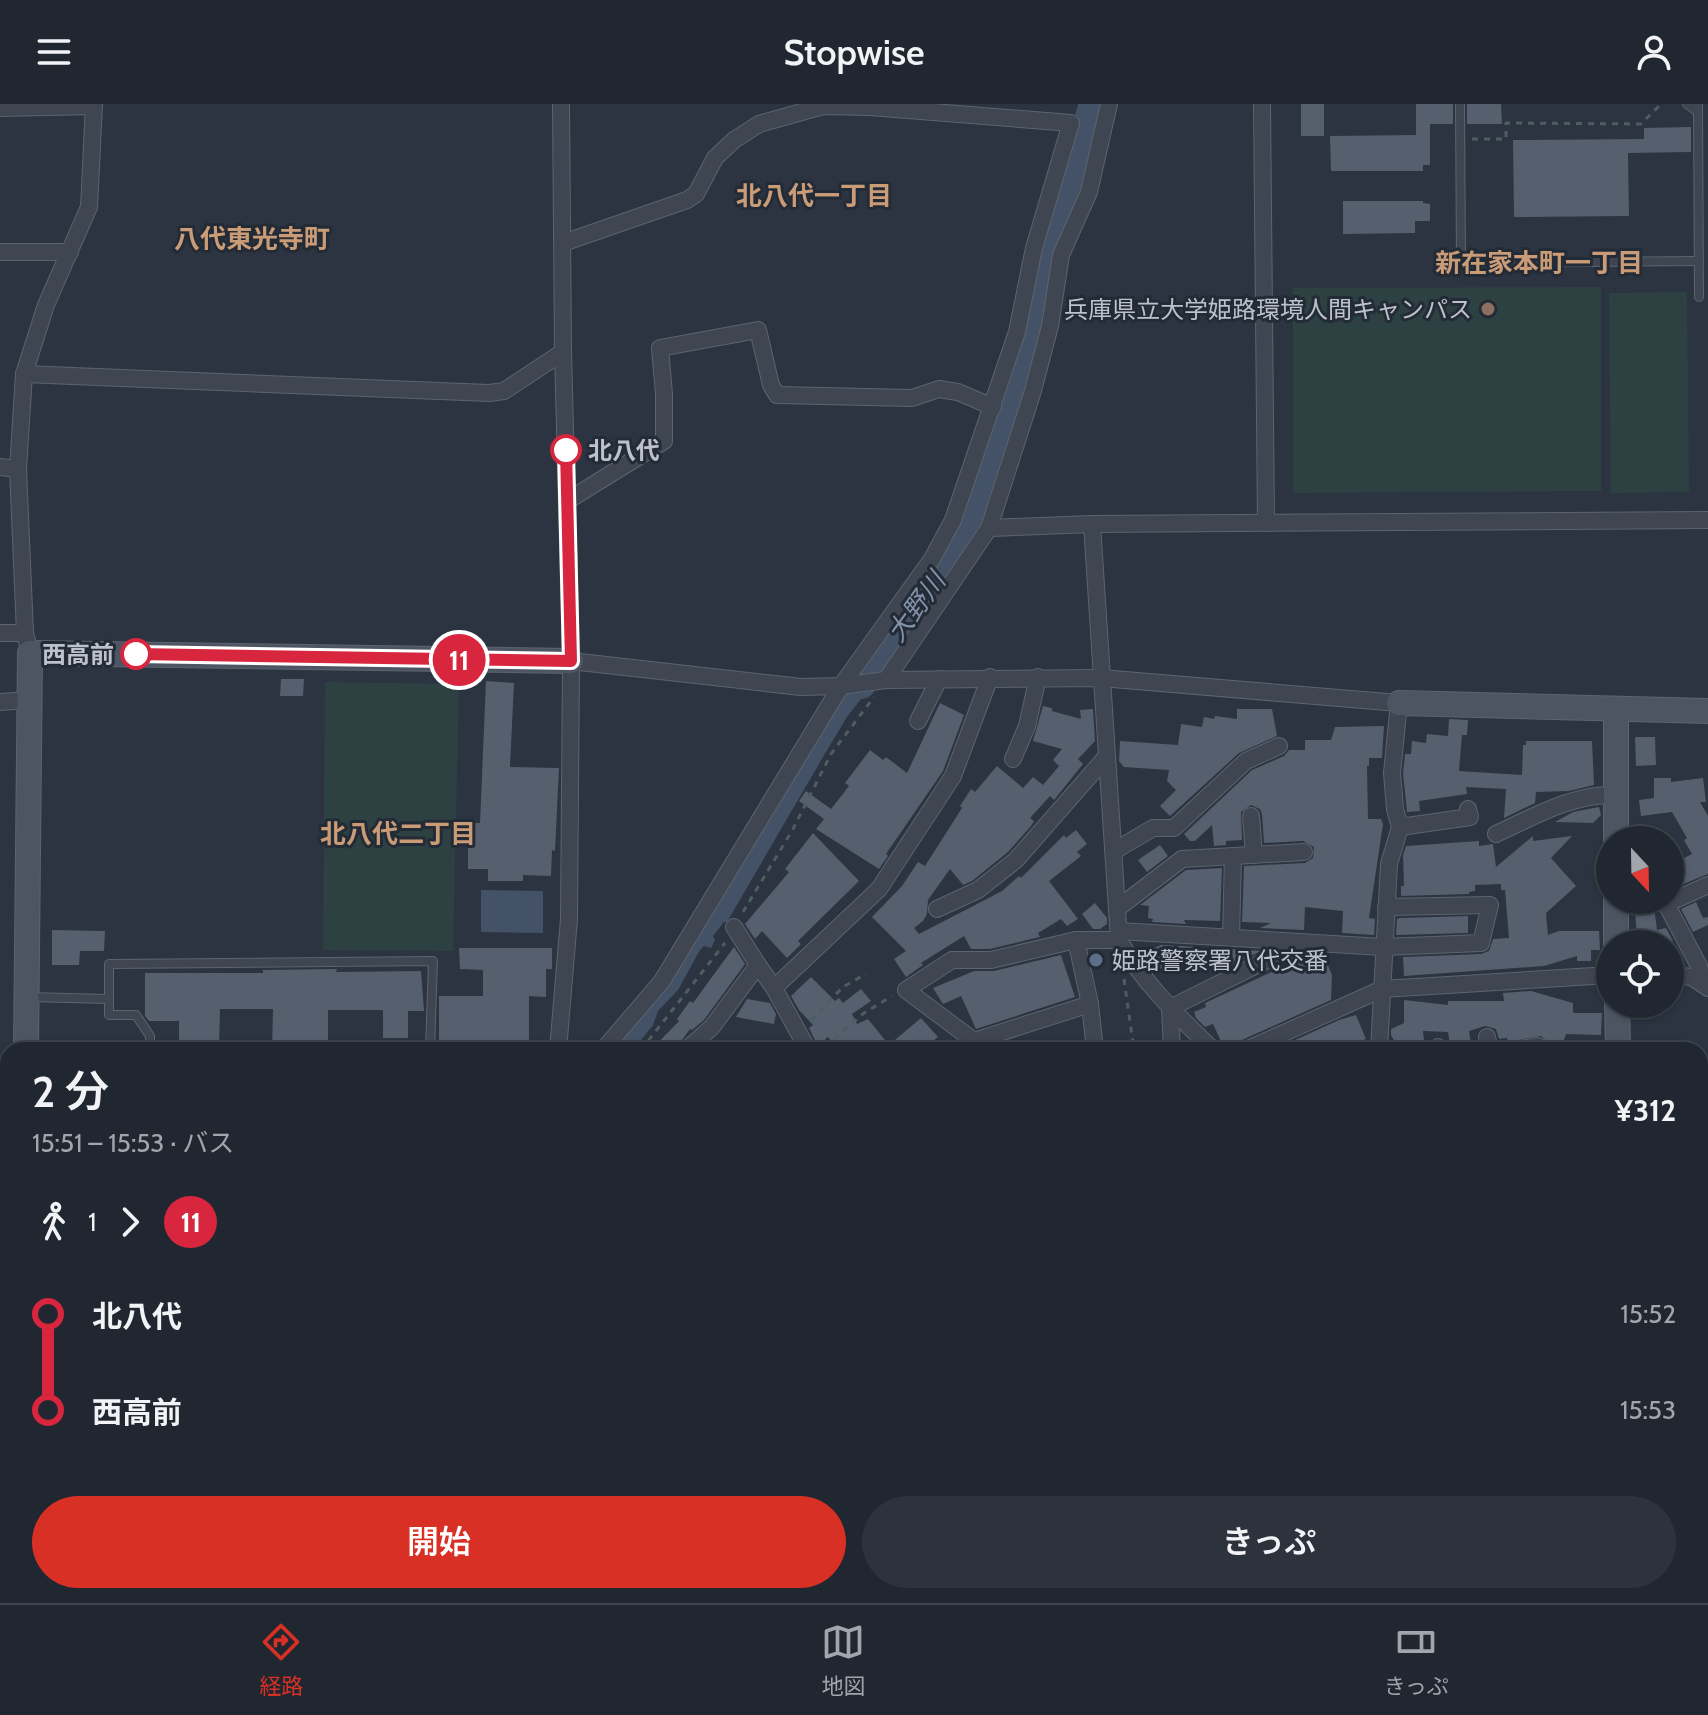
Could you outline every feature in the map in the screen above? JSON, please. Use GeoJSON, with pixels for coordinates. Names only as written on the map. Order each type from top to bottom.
{"type":"FeatureCollection","features":[{"type":"Feature","properties":{"kind":"street"},"geometry":{"type":"LineString","coordinates":[[559,1042],[569,919],[571,661],[563,352],[561,104]]}},
{"type":"Feature","properties":{"kind":"street"},"geometry":{"type":"LineString","coordinates":[[882,681],[989,528],[1032,394],[1050,326],[1061,255],[1089,192],[1109,104]]}},
{"type":"Feature","properties":{"kind":"street"},"geometry":{"type":"LineString","coordinates":[[1262,104],[1266,523]]}},
{"type":"Feature","properties":{"kind":"street"},"geometry":{"type":"LineString","coordinates":[[0,108],[94,105],[89,207],[46,305],[24,374],[18,469],[29,700],[26,1042]]}},
{"type":"Feature","properties":{"kind":"street"},"geometry":{"type":"LineString","coordinates":[[563,243],[687,200],[696,194],[715,158],[734,140],[782,110],[823,106],[922,108],[1071,123],[1034,248],[1017,332],[953,520],[932,559],[841,686],[662,981],[610,1042]]}},
{"type":"Feature","properties":{"kind":"street"},"geometry":{"type":"LineString","coordinates":[[0,252],[70,252]]}},
{"type":"Feature","properties":{"kind":"street"},"geometry":{"type":"LineString","coordinates":[[567,501],[664,441],[660,348],[758,330],[771,385],[777,395],[912,398],[939,389],[958,392],[993,407]]}},
{"type":"Feature","properties":{"kind":"street"},"geometry":{"type":"LineString","coordinates":[[24,374],[489,393],[504,391],[563,352]]}},
{"type":"Feature","properties":{"kind":"street"},"geometry":{"type":"LineString","coordinates":[[0,467],[18,469]]}},
{"type":"Feature","properties":{"kind":"street"},"geometry":{"type":"LineString","coordinates":[[989,528],[1092,524],[1708,520]]}},
{"type":"Feature","properties":{"kind":"street"},"geometry":{"type":"LineString","coordinates":[[1092,524],[1119,935],[1131,961],[1170,1008],[1205,1042]]}},
{"type":"Feature","properties":{"kind":"street"},"geometry":{"type":"LineString","coordinates":[[0,633],[27,643],[571,661],[801,687],[990,677],[1101,678],[1399,703],[1708,711]]}},
{"type":"Feature","properties":{"kind":"street"},"geometry":{"type":"LineString","coordinates":[[774,988],[879,889],[953,776],[990,677]]}},
{"type":"Feature","properties":{"kind":"street"},"geometry":{"type":"LineString","coordinates":[[1013,759],[1027,726],[1038,677]]}},
{"type":"Feature","properties":{"kind":"street"},"geometry":{"type":"LineString","coordinates":[[918,721],[939,679]]}},
{"type":"Feature","properties":{"kind":"street"},"geometry":{"type":"LineString","coordinates":[[0,702],[29,700]]}},
{"type":"Feature","properties":{"kind":"street"},"geometry":{"type":"LineString","coordinates":[[1379,1042],[1389,864],[1400,827],[1392,773],[1399,703]]}},
{"type":"Feature","properties":{"kind":"street"},"geometry":{"type":"LineString","coordinates":[[1616,711],[1616,826]]}},
{"type":"Feature","properties":{"kind":"street"},"geometry":{"type":"LineString","coordinates":[[1114,851],[1153,828],[1174,828],[1246,761],[1279,746]]}},
{"type":"Feature","properties":{"kind":"street"},"geometry":{"type":"LineString","coordinates":[[937,909],[978,890],[1016,860],[1106,757]]}},
{"type":"Feature","properties":{"kind":"street"},"geometry":{"type":"LineString","coordinates":[[1496,834],[1553,808],[1603,794],[1616,795]]}},
{"type":"Feature","properties":{"kind":"street"},"geometry":{"type":"LineString","coordinates":[[1400,827],[1470,817],[1468,809]]}},
{"type":"Feature","properties":{"kind":"street"},"geometry":{"type":"LineString","coordinates":[[1251,816],[1254,855]]}},
{"type":"Feature","properties":{"kind":"street"},"geometry":{"type":"LineString","coordinates":[[1118,908],[1182,859],[1304,852]]}},
{"type":"Feature","properties":{"kind":"street"},"geometry":{"type":"LineString","coordinates":[[1231,937],[1233,856]]}},
{"type":"Feature","properties":{"kind":"street"},"geometry":{"type":"LineString","coordinates":[[1684,894],[1708,885]]}},
{"type":"Feature","properties":{"kind":"street"},"geometry":{"type":"LineString","coordinates":[[969,1042],[906,990],[952,960],[991,960],[1076,940],[1119,935],[1231,937],[1383,947],[1481,943],[1490,905],[1386,907]]}},
{"type":"Feature","properties":{"kind":"street"},"geometry":{"type":"LineString","coordinates":[[1671,914],[1706,986]]}},
{"type":"Feature","properties":{"kind":"street"},"geometry":{"type":"LineString","coordinates":[[734,927],[774,988],[804,1042]]}},
{"type":"Feature","properties":{"kind":"street"},"geometry":{"type":"LineString","coordinates":[[1076,940],[1090,1004],[1094,1042]]}},
{"type":"Feature","properties":{"kind":"street"},"geometry":{"type":"LineString","coordinates":[[1170,1008],[1303,942]]}},
{"type":"Feature","properties":{"kind":"street"},"geometry":{"type":"LineString","coordinates":[[695,1042],[712,1027],[758,965]]}},
{"type":"Feature","properties":{"kind":"street"},"geometry":{"type":"LineString","coordinates":[[1264,1042],[1382,989],[1596,976]]}},
{"type":"Feature","properties":{"kind":"street"},"geometry":{"type":"LineString","coordinates":[[1684,976],[1692,977],[1706,986]]}},
{"type":"Feature","properties":{"kind":"street"},"geometry":{"type":"LineString","coordinates":[[985,1042],[1090,1004]]}},
{"type":"Feature","properties":{"kind":"street"},"geometry":{"type":"LineString","coordinates":[[1170,1008],[1172,1042]]}},
{"type":"Feature","properties":{"kind":"street"},"geometry":{"type":"LineString","coordinates":[[1617,1018],[1618,1042]]}},
{"type":"Feature","properties":{"kind":"lane"},"geometry":{"type":"LineString","coordinates":[[1460,104],[1461,263],[1699,261]]}},
{"type":"Feature","properties":{"kind":"lane"},"geometry":{"type":"LineString","coordinates":[[1687,104],[1698,108],[1699,297]]}},
{"type":"Feature","properties":{"kind":"lane"},"geometry":{"type":"LineString","coordinates":[[150,1042],[150,1036],[136,1015],[109,1015],[109,964],[433,961],[430,1042]]}},
{"type":"Feature","properties":{"kind":"lane"},"geometry":{"type":"LineString","coordinates":[[27,997],[109,999]]}},
{"type":"Feature","properties":{"kind":"path"},"geometry":{"type":"LineString","coordinates":[[1460,139],[1506,139],[1506,123],[1641,124],[1661,104]]}},
{"type":"Feature","properties":{"kind":"path"},"geometry":{"type":"LineString","coordinates":[[647,1042],[722,947],[793,829],[831,754],[882,681]]}},
{"type":"Feature","properties":{"kind":"path"},"geometry":{"type":"LineString","coordinates":[[1123,971],[1133,1042]]}},
{"type":"Feature","properties":{"kind":"path"},"geometry":{"type":"LineString","coordinates":[[799,1033],[843,987],[866,974]]}},
{"type":"Feature","properties":{"kind":"path"},"geometry":{"type":"LineString","coordinates":[[832,1042],[883,999],[906,990]]}},
{"type":"Feature","properties":{"kind":"shaded area"},"geometry":{"type":"Polygon","coordinates":[[[1601,287],[1601,491],[1293,493],[1293,288],[1601,287]]]}},
{"type":"Feature","properties":{"kind":"shaded area"},"geometry":{"type":"Polygon","coordinates":[[[1687,292],[1689,492],[1611,493],[1609,293],[1687,292]]]}},
{"type":"Feature","properties":{"kind":"shaded area"},"geometry":{"type":"Polygon","coordinates":[[[325,682],[459,684],[453,951],[323,950],[325,682]]]}},
{"type":"Feature","properties":{"kind":"water"},"geometry":{"type":"Polygon","coordinates":[[[876,649],[893,658],[847,717],[727,922],[713,936],[715,940],[711,948],[704,946],[700,950],[678,990],[658,1011],[653,1025],[639,1042],[618,1042],[650,1003],[710,919],[836,704],[876,649]]]}},
{"type":"Feature","properties":{"kind":"water"},"geometry":{"type":"Polygon","coordinates":[[[481,890],[543,891],[543,933],[481,932],[481,890]]]}},
{"type":"Feature","properties":{"kind":"building"},"geometry":{"type":"Polygon","coordinates":[[[1301,104],[1324,104],[1324,136],[1301,136],[1301,104]]]}},
{"type":"Feature","properties":{"kind":"building"},"geometry":{"type":"Polygon","coordinates":[[[1416,104],[1453,104],[1453,124],[1430,124],[1430,165],[1423,165],[1423,171],[1331,171],[1330,136],[1416,135],[1416,104]]]}},
{"type":"Feature","properties":{"kind":"building"},"geometry":{"type":"Polygon","coordinates":[[[1467,104],[1501,104],[1502,124],[1467,124],[1467,104]]]}},
{"type":"Feature","properties":{"kind":"building"},"geometry":{"type":"Polygon","coordinates":[[[1691,127],[1691,152],[1628,153],[1629,216],[1514,217],[1513,140],[1644,139],[1644,128],[1691,127]]]}},
{"type":"Feature","properties":{"kind":"building"},"geometry":{"type":"Polygon","coordinates":[[[1343,201],[1423,201],[1430,204],[1430,221],[1415,221],[1415,233],[1343,234],[1343,201]]]}},
{"type":"Feature","properties":{"kind":"building"},"geometry":{"type":"Polygon","coordinates":[[[281,679],[304,679],[303,696],[280,696],[281,679]]]}},
{"type":"Feature","properties":{"kind":"building"},"geometry":{"type":"Polygon","coordinates":[[[486,681],[514,683],[510,767],[559,768],[551,876],[523,875],[523,881],[488,881],[488,869],[468,869],[468,823],[480,823],[486,681]]]}},
{"type":"Feature","properties":{"kind":"building"},"geometry":{"type":"Polygon","coordinates":[[[940,703],[964,715],[943,771],[879,869],[816,829],[824,819],[799,801],[806,791],[831,809],[849,786],[845,783],[870,750],[883,760],[886,757],[907,773],[940,703]]]}},
{"type":"Feature","properties":{"kind":"building"},"geometry":{"type":"Polygon","coordinates":[[[1043,706],[1081,719],[1080,710],[1093,709],[1095,741],[1078,759],[1083,764],[1054,800],[1050,796],[1030,818],[1034,821],[1031,826],[1008,852],[972,881],[963,885],[950,869],[928,900],[923,921],[914,928],[919,934],[1002,891],[1019,876],[1021,878],[1064,835],[1066,838],[1076,830],[1087,844],[1077,852],[1081,856],[1049,881],[1078,919],[1067,926],[1061,919],[1038,933],[1040,937],[990,949],[971,949],[964,936],[921,963],[923,965],[906,977],[894,959],[906,951],[872,917],[902,886],[918,862],[925,866],[971,789],[975,792],[997,766],[1023,788],[1033,777],[1043,785],[1059,766],[1053,760],[1062,749],[1033,741],[1043,706]]]}},
{"type":"Feature","properties":{"kind":"building"},"geometry":{"type":"Polygon","coordinates":[[[1237,709],[1272,709],[1277,736],[1239,753],[1170,816],[1160,806],[1176,790],[1167,781],[1169,770],[1124,767],[1119,761],[1120,741],[1178,745],[1181,724],[1202,727],[1204,717],[1214,719],[1215,716],[1237,719],[1237,709]]]}},
{"type":"Feature","properties":{"kind":"building"},"geometry":{"type":"Polygon","coordinates":[[[1449,719],[1468,720],[1467,735],[1462,735],[1459,771],[1522,775],[1523,745],[1526,741],[1592,741],[1594,785],[1569,791],[1536,792],[1535,803],[1504,818],[1506,789],[1466,787],[1467,794],[1419,801],[1420,811],[1407,812],[1403,773],[1405,754],[1411,754],[1412,741],[1426,743],[1427,734],[1448,736],[1449,719]]]}},
{"type":"Feature","properties":{"kind":"building"},"geometry":{"type":"Polygon","coordinates":[[[1384,726],[1382,758],[1369,758],[1367,766],[1368,819],[1381,819],[1383,824],[1369,918],[1375,919],[1374,935],[1342,933],[1343,911],[1305,907],[1304,930],[1260,928],[1271,923],[1242,922],[1244,866],[1305,863],[1313,858],[1314,847],[1303,841],[1264,843],[1262,814],[1260,809],[1251,805],[1241,812],[1242,840],[1214,846],[1212,825],[1195,841],[1190,841],[1184,834],[1252,770],[1284,756],[1289,750],[1305,750],[1305,740],[1331,740],[1335,727],[1384,726]]]}},
{"type":"Feature","properties":{"kind":"building"},"geometry":{"type":"Polygon","coordinates":[[[1635,737],[1655,737],[1656,765],[1636,766],[1635,737]]]}},
{"type":"Feature","properties":{"kind":"building"},"geometry":{"type":"Polygon","coordinates":[[[1654,778],[1671,778],[1671,782],[1703,778],[1706,802],[1700,802],[1708,816],[1708,874],[1684,884],[1684,858],[1692,854],[1684,840],[1687,838],[1684,826],[1680,826],[1672,812],[1641,816],[1639,800],[1654,798],[1654,778]]]}},
{"type":"Feature","properties":{"kind":"building"},"geometry":{"type":"Polygon","coordinates":[[[1599,807],[1601,815],[1593,823],[1555,822],[1573,812],[1599,807]]]}},
{"type":"Feature","properties":{"kind":"building"},"geometry":{"type":"Polygon","coordinates":[[[813,833],[859,881],[798,941],[801,944],[787,958],[762,931],[755,939],[745,924],[789,872],[785,869],[813,833]]]}},
{"type":"Feature","properties":{"kind":"building"},"geometry":{"type":"Polygon","coordinates":[[[1533,836],[1533,841],[1572,836],[1551,858],[1576,886],[1546,913],[1548,935],[1559,931],[1596,931],[1596,950],[1591,950],[1591,961],[1577,961],[1577,956],[1544,966],[1404,976],[1403,957],[1481,954],[1489,951],[1493,939],[1509,938],[1505,890],[1501,890],[1501,884],[1475,885],[1475,891],[1469,894],[1401,896],[1406,846],[1479,841],[1479,846],[1493,844],[1496,867],[1533,836]]]}},
{"type":"Feature","properties":{"kind":"building"},"geometry":{"type":"Polygon","coordinates":[[[1160,845],[1168,856],[1147,872],[1138,860],[1160,845]]]}},
{"type":"Feature","properties":{"kind":"building"},"geometry":{"type":"Polygon","coordinates":[[[1222,868],[1220,921],[1184,920],[1186,924],[1152,922],[1153,919],[1148,918],[1149,906],[1140,905],[1186,870],[1222,868]]]}},
{"type":"Feature","properties":{"kind":"building"},"geometry":{"type":"Polygon","coordinates":[[[1696,902],[1703,918],[1708,917],[1708,925],[1693,932],[1684,914],[1684,908],[1696,902]]]}},
{"type":"Feature","properties":{"kind":"building"},"geometry":{"type":"Polygon","coordinates":[[[1095,903],[1107,918],[1107,924],[1100,929],[1093,929],[1082,914],[1095,903]]]}},
{"type":"Feature","properties":{"kind":"building"},"geometry":{"type":"Polygon","coordinates":[[[1635,914],[1655,914],[1657,930],[1636,930],[1635,914]]]}},
{"type":"Feature","properties":{"kind":"building"},"geometry":{"type":"Polygon","coordinates":[[[1468,916],[1468,933],[1396,935],[1397,919],[1400,918],[1468,916]]]}},
{"type":"Feature","properties":{"kind":"building"},"geometry":{"type":"Polygon","coordinates":[[[52,930],[105,931],[104,951],[80,951],[79,965],[52,965],[52,930]]]}},
{"type":"Feature","properties":{"kind":"building"},"geometry":{"type":"Polygon","coordinates":[[[1161,945],[1198,947],[1200,951],[1154,972],[1141,954],[1161,945]]]}},
{"type":"Feature","properties":{"kind":"building"},"geometry":{"type":"Polygon","coordinates":[[[734,947],[745,964],[704,1020],[690,1029],[681,1042],[659,1042],[679,1021],[677,1019],[690,1001],[693,1003],[734,947]]]}},
{"type":"Feature","properties":{"kind":"building"},"geometry":{"type":"Polygon","coordinates":[[[459,948],[552,948],[552,969],[546,969],[546,997],[529,996],[529,1042],[439,1042],[439,996],[483,996],[483,970],[460,969],[459,948]]]}},
{"type":"Feature","properties":{"kind":"building"},"geometry":{"type":"Polygon","coordinates":[[[1227,949],[1261,951],[1217,972],[1209,956],[1227,949]]]}},
{"type":"Feature","properties":{"kind":"building"},"geometry":{"type":"Polygon","coordinates":[[[1061,955],[1075,997],[976,1029],[961,996],[943,1004],[933,988],[974,971],[994,971],[1061,955]]]}},
{"type":"Feature","properties":{"kind":"building"},"geometry":{"type":"Polygon","coordinates":[[[1308,955],[1310,962],[1324,956],[1332,975],[1331,1000],[1241,1042],[1221,1042],[1213,1024],[1205,1027],[1196,1018],[1194,1012],[1206,1007],[1205,1003],[1308,955]]]}},
{"type":"Feature","properties":{"kind":"building"},"geometry":{"type":"Polygon","coordinates":[[[263,970],[421,971],[424,1011],[408,1011],[408,1038],[383,1038],[383,1010],[328,1010],[328,1042],[272,1042],[273,1009],[220,1009],[219,1042],[179,1042],[179,1021],[149,1021],[145,1016],[145,973],[263,973],[263,970]]]}},
{"type":"Feature","properties":{"kind":"building"},"geometry":{"type":"Polygon","coordinates":[[[811,977],[835,1001],[839,998],[843,1003],[861,989],[871,1001],[852,1014],[857,1024],[868,1019],[887,1042],[832,1042],[828,1037],[822,1042],[816,1042],[809,1028],[813,1025],[791,996],[811,977]]]}},
{"type":"Feature","properties":{"kind":"building"},"geometry":{"type":"Polygon","coordinates":[[[1531,991],[1573,1003],[1573,1013],[1596,1013],[1596,1018],[1602,1018],[1601,1035],[1566,1034],[1563,1042],[1547,1042],[1541,1036],[1508,1042],[1507,1038],[1499,1039],[1496,1029],[1485,1026],[1469,1031],[1471,1042],[1450,1042],[1448,1032],[1423,1031],[1424,1042],[1395,1042],[1391,1035],[1391,1029],[1404,1023],[1404,1000],[1448,1005],[1448,1001],[1504,1001],[1503,993],[1531,991]]]}},
{"type":"Feature","properties":{"kind":"building"},"geometry":{"type":"Polygon","coordinates":[[[747,999],[770,1003],[776,1014],[774,1024],[736,1017],[747,999]]]}},
{"type":"Feature","properties":{"kind":"building"},"geometry":{"type":"Polygon","coordinates":[[[1356,1015],[1366,1039],[1364,1042],[1291,1042],[1356,1015]]]}},
{"type":"Feature","properties":{"kind":"building"},"geometry":{"type":"Polygon","coordinates":[[[921,1018],[938,1037],[932,1042],[893,1042],[921,1018]]]}},
{"type":"Feature","properties":{"kind":"waterway","name":"大野川"},"geometry":{"type":"LineString","coordinates":[[861,684],[902,631],[953,555],[1018,390],[1050,248],[1094,104]]}},
{"type":"Feature","properties":{"kind":"bus line","name":"11"},"geometry":{"type":"LineString","coordinates":[[136,654],[571,661],[566,450]]}},
{"type":"Feature","properties":{"kind":"place","name":"兵庫県立大学姫路環境人間キャンパス"},"geometry":{"type":"Point","coordinates":[1488,309]}},
{"type":"Feature","properties":{"kind":"place","name":"北八代"},"geometry":{"type":"Point","coordinates":[566,450]}},
{"type":"Feature","properties":{"kind":"place","name":"西高前"},"geometry":{"type":"Point","coordinates":[136,654]}},
{"type":"Feature","properties":{"kind":"place","name":"姫路警察署八代交番"},"geometry":{"type":"Point","coordinates":[1096,960]}},
{"type":"Feature","properties":{"kind":"district","name":"北八代一丁目"},"geometry":{"type":"Point","coordinates":[814,196]}},
{"type":"Feature","properties":{"kind":"district","name":"八代東光寺町"},"geometry":{"type":"Point","coordinates":[252,239]}},
{"type":"Feature","properties":{"kind":"district","name":"新在家本町一丁目"},"geometry":{"type":"Point","coordinates":[1539,263]}},
{"type":"Feature","properties":{"kind":"district","name":"北八代二丁目"},"geometry":{"type":"Point","coordinates":[398,834]}}]}
